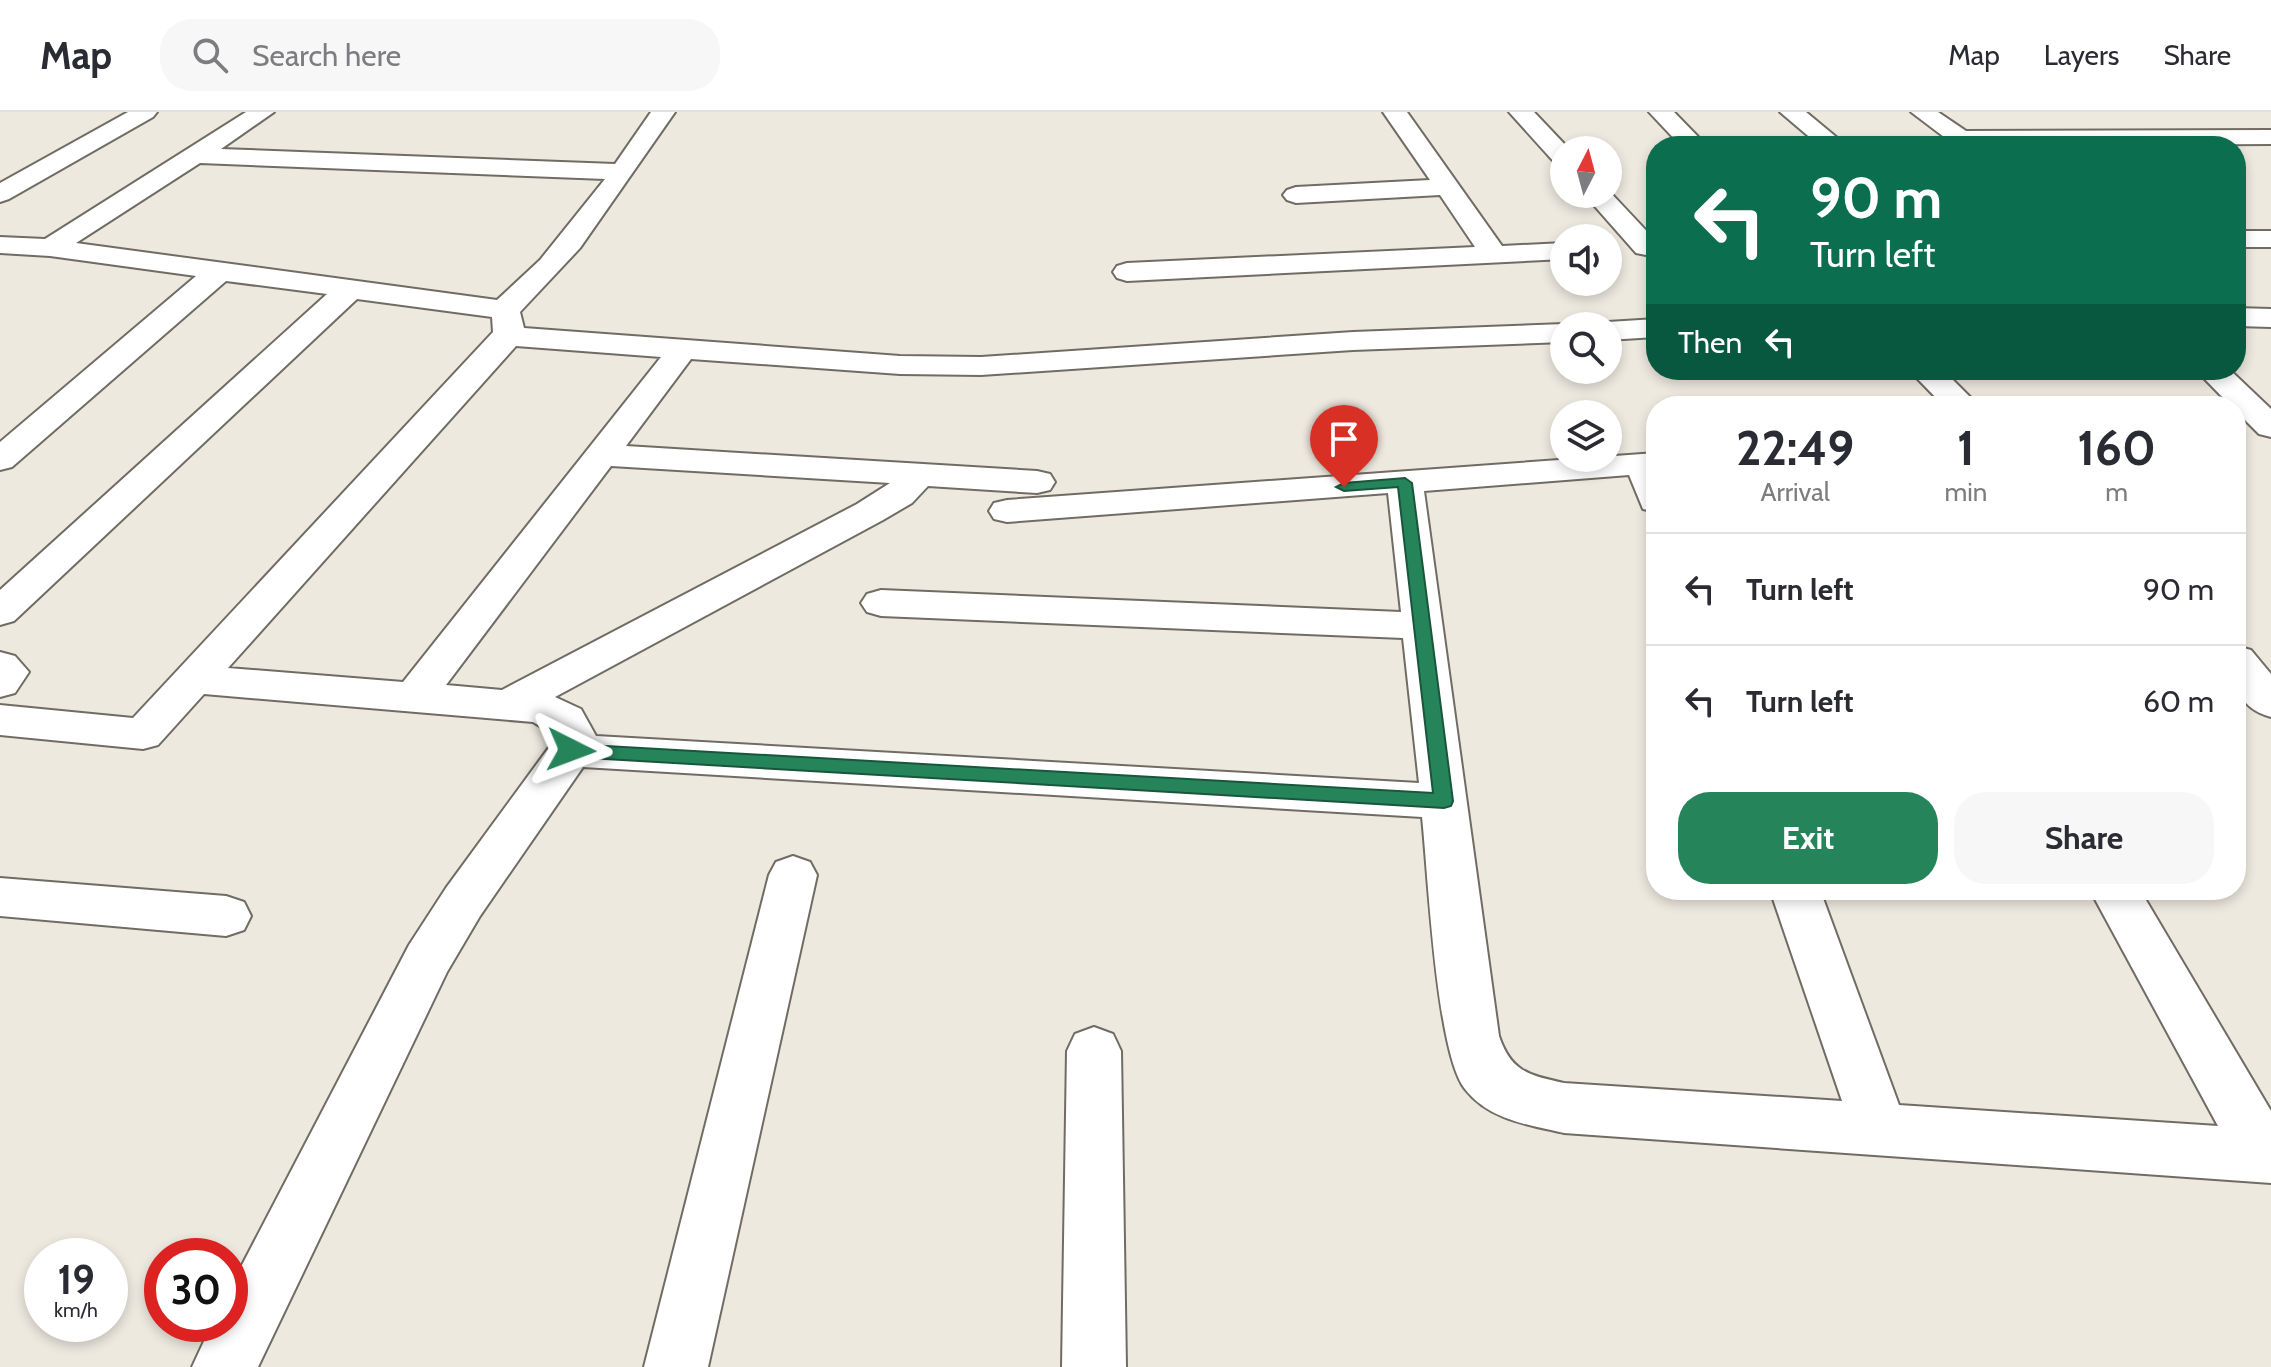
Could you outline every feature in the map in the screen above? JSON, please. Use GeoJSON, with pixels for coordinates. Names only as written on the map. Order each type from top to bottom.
{"type":"FeatureCollection","features":[{"type":"Feature","properties":{"kind":"street"},"geometry":{"type":"LineString","coordinates":[[0,194],[145,112]]}},
{"type":"Feature","properties":{"kind":"street"},"geometry":{"type":"LineString","coordinates":[[50,248],[262,112]]}},
{"type":"Feature","properties":{"kind":"street"},"geometry":{"type":"LineString","coordinates":[[1395,112],[1494,254]]}},
{"type":"Feature","properties":{"kind":"street"},"geometry":{"type":"LineString","coordinates":[[1521,112],[1550,143]]}},
{"type":"Feature","properties":{"kind":"street"},"geometry":{"type":"LineString","coordinates":[[1661,112],[1685,136]]}},
{"type":"Feature","properties":{"kind":"street"},"geometry":{"type":"LineString","coordinates":[[1792,112],[1822,136]]}},
{"type":"Feature","properties":{"kind":"street"},"geometry":{"type":"LineString","coordinates":[[1923,112],[1957,136]]}},
{"type":"Feature","properties":{"kind":"street"},"geometry":{"type":"LineString","coordinates":[[0,720],[143,734],[560,258],[623,172],[654,113]]}},
{"type":"Feature","properties":{"kind":"street"},"geometry":{"type":"LineString","coordinates":[[2246,138],[2271,137]]}},
{"type":"Feature","properties":{"kind":"street"},"geometry":{"type":"LineString","coordinates":[[2246,147],[2271,162]]}},
{"type":"Feature","properties":{"kind":"street"},"geometry":{"type":"LineString","coordinates":[[195,155],[623,172]]}},
{"type":"Feature","properties":{"kind":"street"},"geometry":{"type":"LineString","coordinates":[[1296,195],[1448,187]]}},
{"type":"Feature","properties":{"kind":"street"},"geometry":{"type":"LineString","coordinates":[[1611,208],[1646,242]]}},
{"type":"Feature","properties":{"kind":"street"},"geometry":{"type":"LineString","coordinates":[[2246,239],[2271,239]]}},
{"type":"Feature","properties":{"kind":"street"},"geometry":{"type":"LineString","coordinates":[[0,245],[50,248],[349,290],[506,323],[682,350],[900,365],[981,366],[1353,341],[1550,334]]}},
{"type":"Feature","properties":{"kind":"street"},"geometry":{"type":"LineString","coordinates":[[1622,248],[1646,247]]}},
{"type":"Feature","properties":{"kind":"street"},"geometry":{"type":"LineString","coordinates":[[1127,272],[1550,252]]}},
{"type":"Feature","properties":{"kind":"street"},"geometry":{"type":"LineString","coordinates":[[0,460],[220,271]]}},
{"type":"Feature","properties":{"kind":"street"},"geometry":{"type":"LineString","coordinates":[[0,612],[349,290]]}},
{"type":"Feature","properties":{"kind":"street"},"geometry":{"type":"LineString","coordinates":[[2246,317],[2271,318]]}},
{"type":"Feature","properties":{"kind":"street"},"geometry":{"type":"LineString","coordinates":[[1622,330],[1646,329]]}},
{"type":"Feature","properties":{"kind":"street"},"geometry":{"type":"LineString","coordinates":[[414,698],[682,350]]}},
{"type":"Feature","properties":{"kind":"street"},"geometry":{"type":"LineString","coordinates":[[1936,380],[1952,396]]}},
{"type":"Feature","properties":{"kind":"street"},"geometry":{"type":"LineString","coordinates":[[2222,380],[2239,396]]}},
{"type":"Feature","properties":{"kind":"street"},"geometry":{"type":"LineString","coordinates":[[2246,403],[2271,427]]}},
{"type":"Feature","properties":{"kind":"street"},"geometry":{"type":"LineString","coordinates":[[601,455],[1037,482]]}},
{"type":"Feature","properties":{"kind":"street"},"geometry":{"type":"LineString","coordinates":[[1007,511],[1646,464]]}},
{"type":"Feature","properties":{"kind":"street"},"geometry":{"type":"LineString","coordinates":[[508,706],[870,512],[899,495],[919,475]]}},
{"type":"Feature","properties":{"kind":"street"},"geometry":{"type":"LineString","coordinates":[[1405,483],[1472,1036],[1484,1072],[1515,1097],[1564,1108],[2268,1155]]}},
{"type":"Feature","properties":{"kind":"street"},"geometry":{"type":"LineString","coordinates":[[881,603],[1422,626]]}},
{"type":"Feature","properties":{"kind":"street"},"geometry":{"type":"LineString","coordinates":[[0,666],[8,672],[0,683]]}},
{"type":"Feature","properties":{"kind":"street"},"geometry":{"type":"LineString","coordinates":[[2246,672],[2271,702]]}},
{"type":"Feature","properties":{"kind":"street"},"geometry":{"type":"LineString","coordinates":[[193,679],[541,708],[566,720],[575,733],[571,750],[463,902],[427,960],[224,1367]]}},
{"type":"Feature","properties":{"kind":"street"},"geometry":{"type":"LineString","coordinates":[[571,750],[1444,801]]}},
{"type":"Feature","properties":{"kind":"street"},"geometry":{"type":"LineString","coordinates":[[676,1367],[793,875]]}},
{"type":"Feature","properties":{"kind":"street"},"geometry":{"type":"LineString","coordinates":[[0,897],[226,916]]}},
{"type":"Feature","properties":{"kind":"street"},"geometry":{"type":"LineString","coordinates":[[1799,900],[1880,1130]]}},
{"type":"Feature","properties":{"kind":"street"},"geometry":{"type":"LineString","coordinates":[[2121,900],[2268,1155]]}},
{"type":"Feature","properties":{"kind":"street"},"geometry":{"type":"LineString","coordinates":[[1094,1051],[1094,1367]]}},
{"type":"Feature","properties":{"kind":"route"},"geometry":{"type":"LineString","coordinates":[[571,750],[1444,801],[1405,483],[1344,487]]}}]}
